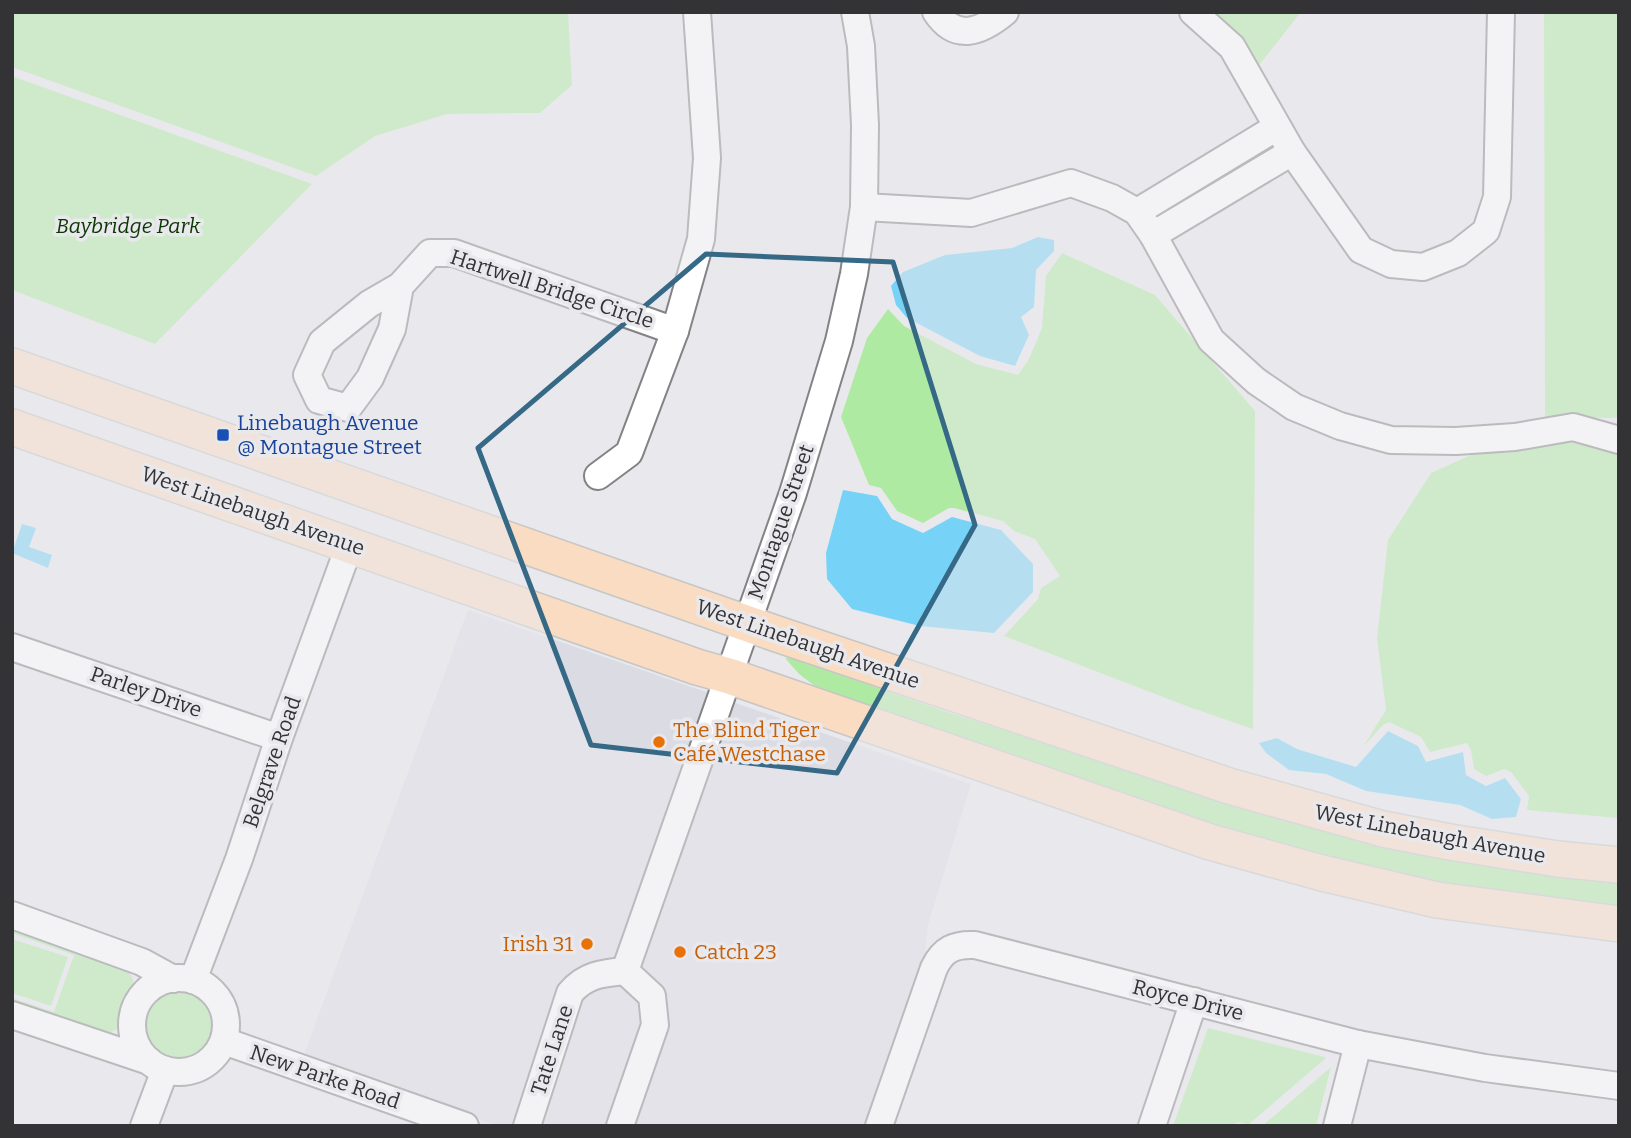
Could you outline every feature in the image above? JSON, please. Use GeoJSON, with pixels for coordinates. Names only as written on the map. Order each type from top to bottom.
{"type":"FeatureCollection","features":[{"type":"Feature","properties":{"kind":"main road","name":"West Linebaugh Avenue"},"geometry":{"type":"LineString","coordinates":[[12,366],[494,533],[746,624],[1085,740],[1315,812],[1450,842],[1558,859],[1619,865]]}},
{"type":"Feature","properties":{"kind":"main road","name":"West Linebaugh Avenue"},"geometry":{"type":"LineString","coordinates":[[12,427],[696,667],[729,676],[1210,842],[1322,873],[1437,900],[1619,924]]}},
{"type":"Feature","properties":{"kind":"street"},"geometry":{"type":"LineString","coordinates":[[598,476],[629,453],[675,331],[701,239],[707,158],[697,12]]}},
{"type":"Feature","properties":{"kind":"street","name":"Montague Street"},"geometry":{"type":"LineString","coordinates":[[625,971],[793,493],[839,341],[854,274],[864,207],[865,125],[861,46],[855,12]]}},
{"type":"Feature","properties":{"kind":"street"},"geometry":{"type":"LineString","coordinates":[[936,12],[949,27],[968,33],[991,24],[1005,12]]}},
{"type":"Feature","properties":{"kind":"street"},"geometry":{"type":"LineString","coordinates":[[1193,12],[1232,47],[1292,152],[1361,250],[1391,264],[1423,267],[1458,253],[1486,231],[1497,197],[1501,12]]}},
{"type":"Feature","properties":{"kind":"street"},"geometry":{"type":"LineString","coordinates":[[1137,212],[1277,127]]}},
{"type":"Feature","properties":{"kind":"street"},"geometry":{"type":"LineString","coordinates":[[1153,235],[1292,152]]}},
{"type":"Feature","properties":{"kind":"street"},"geometry":{"type":"LineString","coordinates":[[1219,162],[1235,186]]}},
{"type":"Feature","properties":{"kind":"street"},"geometry":{"type":"LineString","coordinates":[[864,207],[971,213],[1071,183],[1112,198],[1137,212],[1153,235],[1211,340],[1256,381],[1294,407],[1340,426],[1391,440],[1514,437],[1573,427],[1619,440]]}},
{"type":"Feature","properties":{"kind":"street","name":"Hartwell Bridge Circle"},"geometry":{"type":"LineString","coordinates":[[400,286],[430,253],[454,253],[675,331]]}},
{"type":"Feature","properties":{"kind":"street","name":"Belgrave Road"},"geometry":{"type":"LineString","coordinates":[[183,980],[239,859],[279,738],[350,544]]}},
{"type":"Feature","properties":{"kind":"street","name":"Parley Drive"},"geometry":{"type":"LineString","coordinates":[[12,647],[279,738]]}},
{"type":"Feature","properties":{"kind":"street"},"geometry":{"type":"LineString","coordinates":[[12,915],[142,962],[212,992],[225,1012],[226,1026],[224,1041],[217,1054],[194,1070],[179,1072],[12,1015]]}},
{"type":"Feature","properties":{"kind":"street","name":"Royce Drive"},"geometry":{"type":"LineString","coordinates":[[879,1126],[934,968],[941,953],[962,944],[975,945],[1358,1044],[1485,1068],[1619,1086]]}},
{"type":"Feature","properties":{"kind":"street"},"geometry":{"type":"LineString","coordinates":[[620,1126],[655,1025],[652,996],[625,971]]}},
{"type":"Feature","properties":{"kind":"street","name":"Tate Lane"},"geometry":{"type":"LineString","coordinates":[[527,1126],[570,993],[580,981],[589,977],[625,971]]}},
{"type":"Feature","properties":{"kind":"street"},"geometry":{"type":"LineString","coordinates":[[157,1066],[139,1050],[133,1035],[137,1005],[146,993],[158,984],[183,980]]}},
{"type":"Feature","properties":{"kind":"street"},"geometry":{"type":"LineString","coordinates":[[1152,1126],[1194,1001]]}},
{"type":"Feature","properties":{"kind":"street","name":"New Parke Road"},"geometry":{"type":"LineString","coordinates":[[224,1041],[466,1126]]}},
{"type":"Feature","properties":{"kind":"street"},"geometry":{"type":"LineString","coordinates":[[1337,1126],[1358,1044]]}},
{"type":"Feature","properties":{"kind":"street"},"geometry":{"type":"LineString","coordinates":[[144,1126],[157,1066]]}},
{"type":"Feature","properties":{"kind":"highlighted area"},"geometry":{"type":"Polygon","coordinates":[[[706,254],[893,262],[975,525],[837,773],[591,745],[478,448],[706,254]]]}},
{"type":"Feature","properties":{"kind":"shaded area"},"geometry":{"type":"Polygon","coordinates":[[[468,610],[712,694],[618,961],[597,963],[517,1126],[498,1126],[303,1057],[468,610]]]}},
{"type":"Feature","properties":{"kind":"shaded area"},"geometry":{"type":"Polygon","coordinates":[[[730,701],[971,784],[928,925],[924,964],[869,1126],[631,1126],[665,1029],[636,968],[730,701]]]}},
{"type":"Feature","properties":{"kind":"shaded area"},"geometry":{"type":"Polygon","coordinates":[[[622,982],[643,1001],[645,1024],[610,1126],[537,1126],[578,999],[586,990],[622,982]]]}},
{"type":"Feature","properties":{"kind":"green space"},"geometry":{"type":"Polygon","coordinates":[[[12,12],[568,12],[572,85],[540,113],[447,114],[375,136],[316,176],[12,67],[12,12]]]}},
{"type":"Feature","properties":{"kind":"green space"},"geometry":{"type":"Polygon","coordinates":[[[1208,12],[1301,12],[1256,69],[1208,12]]]}},
{"type":"Feature","properties":{"kind":"green space"},"geometry":{"type":"Polygon","coordinates":[[[1544,12],[1619,12],[1619,418],[1545,417],[1544,12]]]}},
{"type":"Feature","properties":{"kind":"green space","name":"Baybridge Park"},"geometry":{"type":"Polygon","coordinates":[[[12,76],[312,184],[155,344],[12,290],[12,76]]]}},
{"type":"Feature","properties":{"kind":"green space"},"geometry":{"type":"Polygon","coordinates":[[[1062,253],[1155,295],[1255,411],[1253,729],[1004,636],[1038,599],[1041,588],[1060,576],[1035,539],[1014,531],[1003,521],[954,508],[949,508],[923,523],[897,511],[881,488],[869,485],[841,417],[867,338],[888,309],[904,326],[976,364],[1018,375],[1029,359],[1042,328],[1046,276],[1062,253]]]}},
{"type":"Feature","properties":{"kind":"green space"},"geometry":{"type":"Polygon","coordinates":[[[1573,438],[1619,451],[1619,818],[1527,810],[1529,796],[1511,772],[1504,769],[1486,776],[1474,769],[1467,743],[1430,752],[1421,737],[1389,722],[1363,747],[1386,710],[1377,638],[1388,540],[1431,473],[1482,450],[1573,438]]]}},
{"type":"Feature","properties":{"kind":"green space"},"geometry":{"type":"Polygon","coordinates":[[[785,658],[792,658],[953,714],[1062,748],[1619,875],[1619,916],[1293,856],[820,690],[799,674],[785,658]]]}},
{"type":"Feature","properties":{"kind":"green space"},"geometry":{"type":"Polygon","coordinates":[[[12,928],[125,969],[132,978],[134,988],[132,996],[122,1001],[125,1018],[120,1026],[107,1034],[12,1003],[12,998],[54,1012],[74,955],[12,933],[12,928]]]}},
{"type":"Feature","properties":{"kind":"green space"},"geometry":{"type":"Polygon","coordinates":[[[12,939],[68,957],[51,1006],[12,993],[12,939]]]}},
{"type":"Feature","properties":{"kind":"green space"},"geometry":{"type":"Polygon","coordinates":[[[181,990],[206,1000],[216,1025],[206,1050],[181,1060],[156,1050],[146,1025],[156,1000],[181,990]]]}},
{"type":"Feature","properties":{"kind":"green space"},"geometry":{"type":"Polygon","coordinates":[[[1208,1028],[1326,1058],[1248,1125],[1239,1122],[1229,1126],[1173,1126],[1208,1028]]]}},
{"type":"Feature","properties":{"kind":"green space"},"geometry":{"type":"Polygon","coordinates":[[[1331,1067],[1316,1126],[1262,1126],[1331,1067]]]}},
{"type":"Feature","properties":{"kind":"water"},"geometry":{"type":"Polygon","coordinates":[[[1038,237],[1054,240],[1054,251],[1036,270],[1034,307],[1021,317],[1029,335],[1015,366],[980,356],[907,318],[896,305],[891,286],[903,272],[945,255],[1012,248],[1038,237]]]}},
{"type":"Feature","properties":{"kind":"water"},"geometry":{"type":"Polygon","coordinates":[[[843,490],[877,496],[892,519],[923,533],[952,517],[1001,530],[1033,564],[1033,592],[994,633],[920,626],[852,609],[827,579],[826,553],[843,490]]]}},
{"type":"Feature","properties":{"kind":"water"},"geometry":{"type":"Polygon","coordinates":[[[22,524],[36,528],[29,547],[52,555],[48,568],[12,553],[22,524]]]}},
{"type":"Feature","properties":{"kind":"water"},"geometry":{"type":"Polygon","coordinates":[[[1388,731],[1418,746],[1426,762],[1463,752],[1466,775],[1486,786],[1505,778],[1521,799],[1516,817],[1492,819],[1460,805],[1366,791],[1326,774],[1289,770],[1266,753],[1259,743],[1277,738],[1297,749],[1356,767],[1388,731]]]}},
{"type":"Feature","properties":{"kind":"place","name":"Linebaugh Avenue @ Montague Street"},"geometry":{"type":"Point","coordinates":[223,435]}},
{"type":"Feature","properties":{"kind":"place","name":"The Blind Tiger Café Westchase"},"geometry":{"type":"Point","coordinates":[659,742]}},
{"type":"Feature","properties":{"kind":"place","name":"Irish 31"},"geometry":{"type":"Point","coordinates":[587,944]}},
{"type":"Feature","properties":{"kind":"place","name":"Catch 23"},"geometry":{"type":"Point","coordinates":[680,952]}}]}
